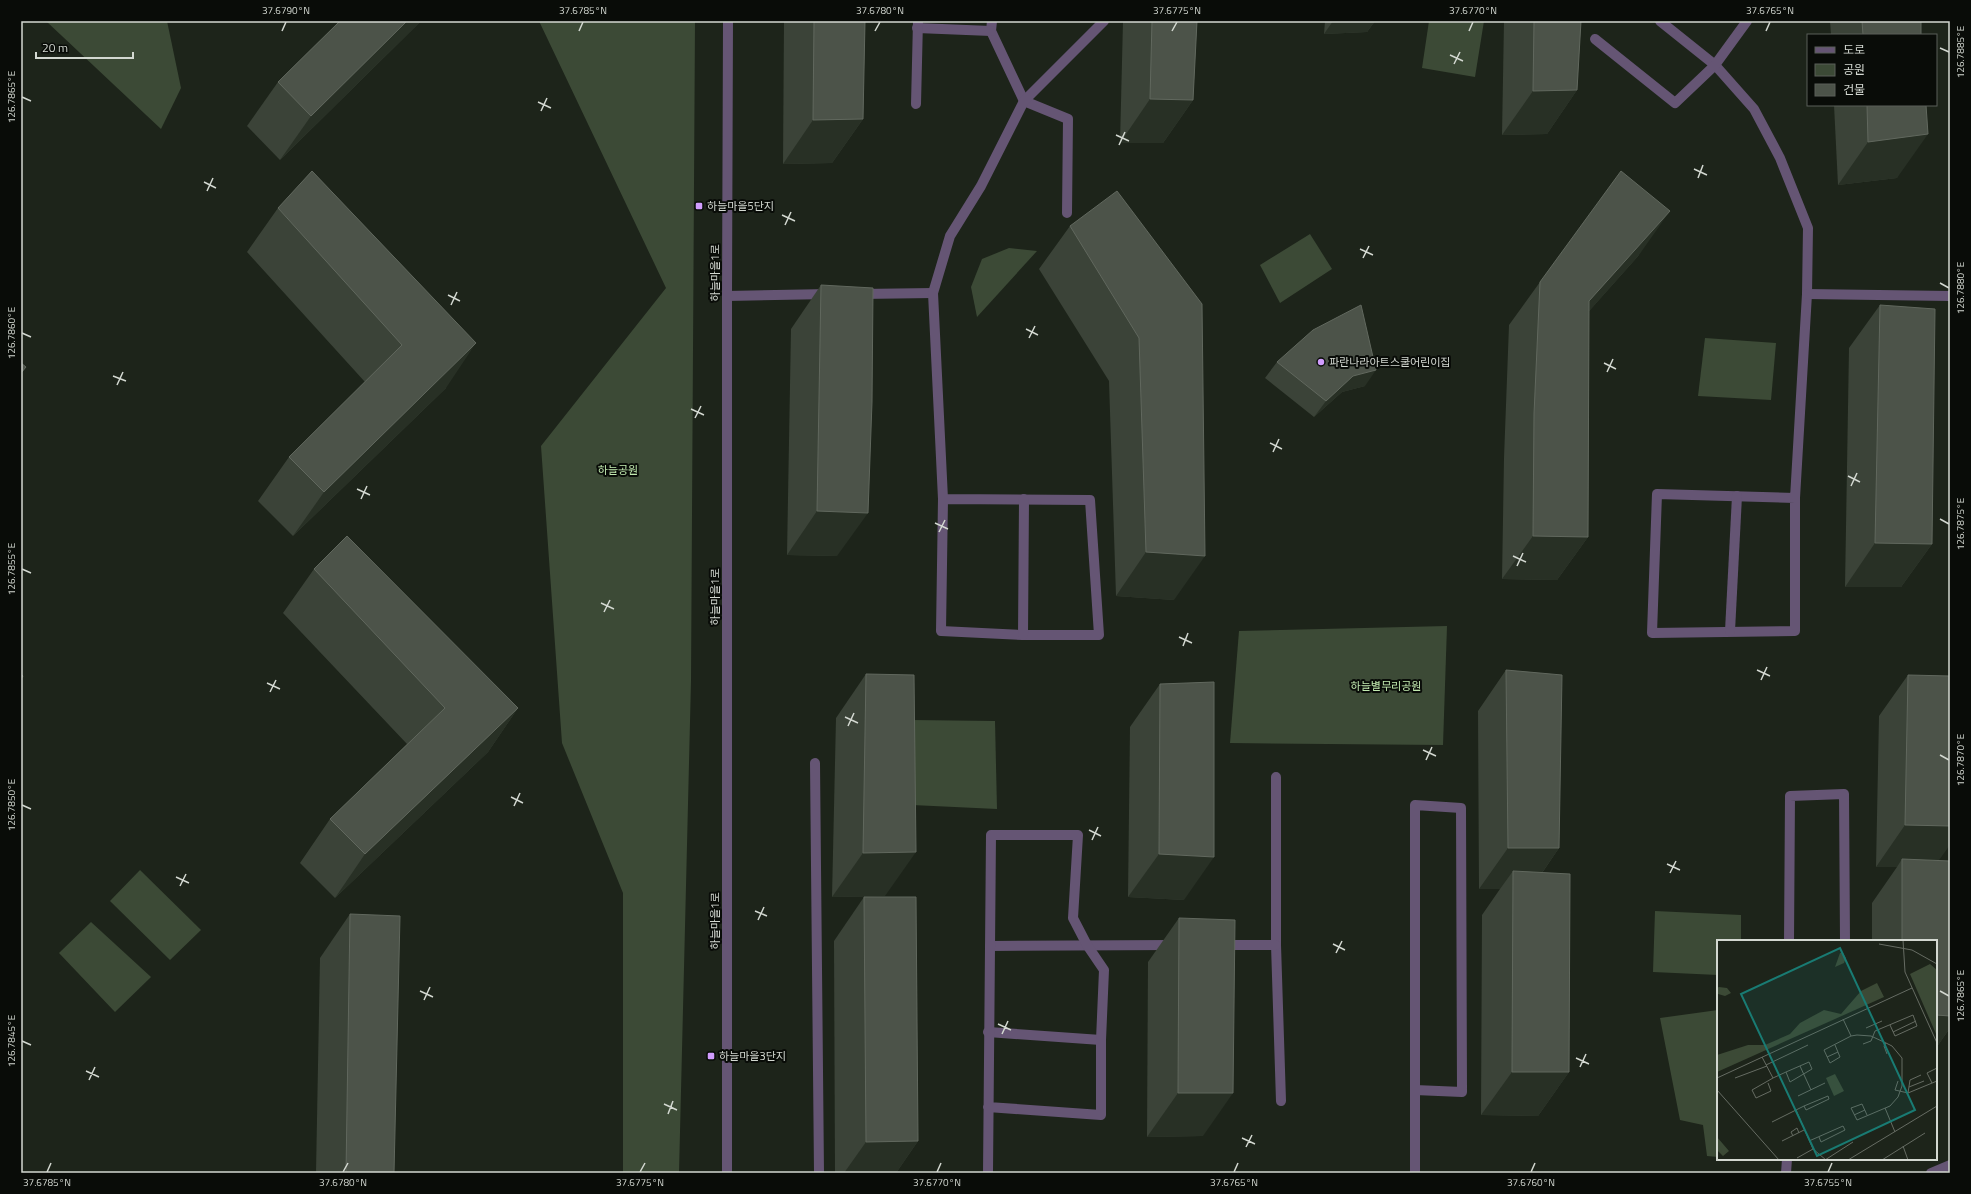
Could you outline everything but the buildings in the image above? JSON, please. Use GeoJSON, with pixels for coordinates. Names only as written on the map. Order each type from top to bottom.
{"type":"FeatureCollection","features":[{"type":"Feature","properties":{"kind":"street","name":"하늘마을1로"},"geometry":{"type":"LineString","coordinates":[[727,1173],[726,296],[728,21]]}},
{"type":"Feature","properties":{"kind":"street"},"geometry":{"type":"LineString","coordinates":[[943,499],[1090,500],[1099,635],[1023,635],[941,631],[943,499],[933,293],[950,236],[981,186],[1024,101],[1104,21]]}},
{"type":"Feature","properties":{"kind":"street"},"geometry":{"type":"LineString","coordinates":[[1660,21],[1715,65],[1754,109],[1780,158],[1808,228],[1807,294],[1795,498],[1795,631],[1652,633],[1657,494],[1795,498]]}},
{"type":"Feature","properties":{"kind":"street"},"geometry":{"type":"LineString","coordinates":[[1595,39],[1675,104],[1715,65],[1747,21]]}},
{"type":"Feature","properties":{"kind":"street"},"geometry":{"type":"LineString","coordinates":[[916,104],[918,24],[991,26],[1024,101],[1068,119],[1068,213]]}},
{"type":"Feature","properties":{"kind":"street"},"geometry":{"type":"LineString","coordinates":[[726,296],[933,293]]}},
{"type":"Feature","properties":{"kind":"street"},"geometry":{"type":"LineString","coordinates":[[1807,294],[1950,296]]}},
{"type":"Feature","properties":{"kind":"street"},"geometry":{"type":"LineString","coordinates":[[1730,631],[1737,496]]}},
{"type":"Feature","properties":{"kind":"street"},"geometry":{"type":"LineString","coordinates":[[1023,635],[1024,499]]}},
{"type":"Feature","properties":{"kind":"street"},"geometry":{"type":"LineString","coordinates":[[815,763],[819,1173]]}},
{"type":"Feature","properties":{"kind":"street"},"geometry":{"type":"LineString","coordinates":[[1276,777],[1276,945],[1281,1101]]}},
{"type":"Feature","properties":{"kind":"street"},"geometry":{"type":"LineString","coordinates":[[1789,940],[1790,796],[1844,794],[1845,940]]}},
{"type":"Feature","properties":{"kind":"street"},"geometry":{"type":"LineString","coordinates":[[1415,1090],[1462,1092],[1461,808],[1415,805],[1415,1090],[1415,1173]]}},
{"type":"Feature","properties":{"kind":"street"},"geometry":{"type":"LineString","coordinates":[[988,1107],[1101,1115],[1101,1040],[1104,970],[1087,945],[1073,918],[1078,835],[991,835],[988,1032],[988,1107],[988,1173]]}},
{"type":"Feature","properties":{"kind":"street"},"geometry":{"type":"LineString","coordinates":[[990,946],[1182,945]]}},
{"type":"Feature","properties":{"kind":"street"},"geometry":{"type":"LineString","coordinates":[[1213,945],[1276,945]]}},
{"type":"Feature","properties":{"kind":"street"},"geometry":{"type":"LineString","coordinates":[[988,1032],[1101,1040]]}},
{"type":"Feature","properties":{"kind":"street"},"geometry":{"type":"LineString","coordinates":[[1786,1173],[1787,1160]]}},
{"type":"Feature","properties":{"kind":"street"},"geometry":{"type":"LineString","coordinates":[[1932,1173],[1950,1165]]}},
{"type":"Feature","properties":{"kind":"green space"},"geometry":{"type":"Polygon","coordinates":[[[46,21],[167,21],[181,88],[161,129],[46,21]]]}},
{"type":"Feature","properties":{"kind":"green space","name":"하늘공원"},"geometry":{"type":"Polygon","coordinates":[[[539,21],[695,21],[691,681],[679,1173],[623,1173],[623,893],[562,743],[541,446],[666,288],[539,21]]]}},
{"type":"Feature","properties":{"kind":"green space"},"geometry":{"type":"Polygon","coordinates":[[[1429,21],[1484,21],[1475,77],[1422,68],[1429,21]]]}},
{"type":"Feature","properties":{"kind":"green space"},"geometry":{"type":"Polygon","coordinates":[[[1310,234],[1332,269],[1280,303],[1260,265],[1310,234]]]}},
{"type":"Feature","properties":{"kind":"green space"},"geometry":{"type":"Polygon","coordinates":[[[1009,248],[1037,251],[977,317],[971,287],[982,259],[1009,248]]]}},
{"type":"Feature","properties":{"kind":"green space"},"geometry":{"type":"Polygon","coordinates":[[[1705,338],[1776,343],[1771,400],[1698,396],[1705,338]]]}},
{"type":"Feature","properties":{"kind":"green space","name":"하늘별무리공원"},"geometry":{"type":"Polygon","coordinates":[[[1447,626],[1443,745],[1230,743],[1239,631],[1447,626]]]}},
{"type":"Feature","properties":{"kind":"green space"},"geometry":{"type":"Polygon","coordinates":[[[911,720],[995,721],[997,809],[912,805],[911,720]]]}},
{"type":"Feature","properties":{"kind":"green space"},"geometry":{"type":"Polygon","coordinates":[[[140,870],[201,930],[170,960],[110,901],[140,870]]]}},
{"type":"Feature","properties":{"kind":"green space"},"geometry":{"type":"Polygon","coordinates":[[[1655,911],[1741,915],[1741,940],[1717,940],[1717,975],[1653,972],[1655,911]]]}},
{"type":"Feature","properties":{"kind":"green space"},"geometry":{"type":"Polygon","coordinates":[[[91,922],[151,977],[115,1012],[59,953],[91,922]]]}},
{"type":"Feature","properties":{"kind":"green space"},"geometry":{"type":"Polygon","coordinates":[[[1717,1010],[1717,1157],[1707,1156],[1703,1125],[1680,1120],[1660,1018],[1717,1010]]]}},
{"type":"Feature","properties":{"kind":"place","name":"하늘마을5단지"},"geometry":{"type":"Point","coordinates":[699,206]}},
{"type":"Feature","properties":{"kind":"place","name":"파란나라아트스쿨어린이집"},"geometry":{"type":"Point","coordinates":[1321,362]}},
{"type":"Feature","properties":{"kind":"place","name":"하늘마을3단지"},"geometry":{"type":"Point","coordinates":[711,1056]}}]}
